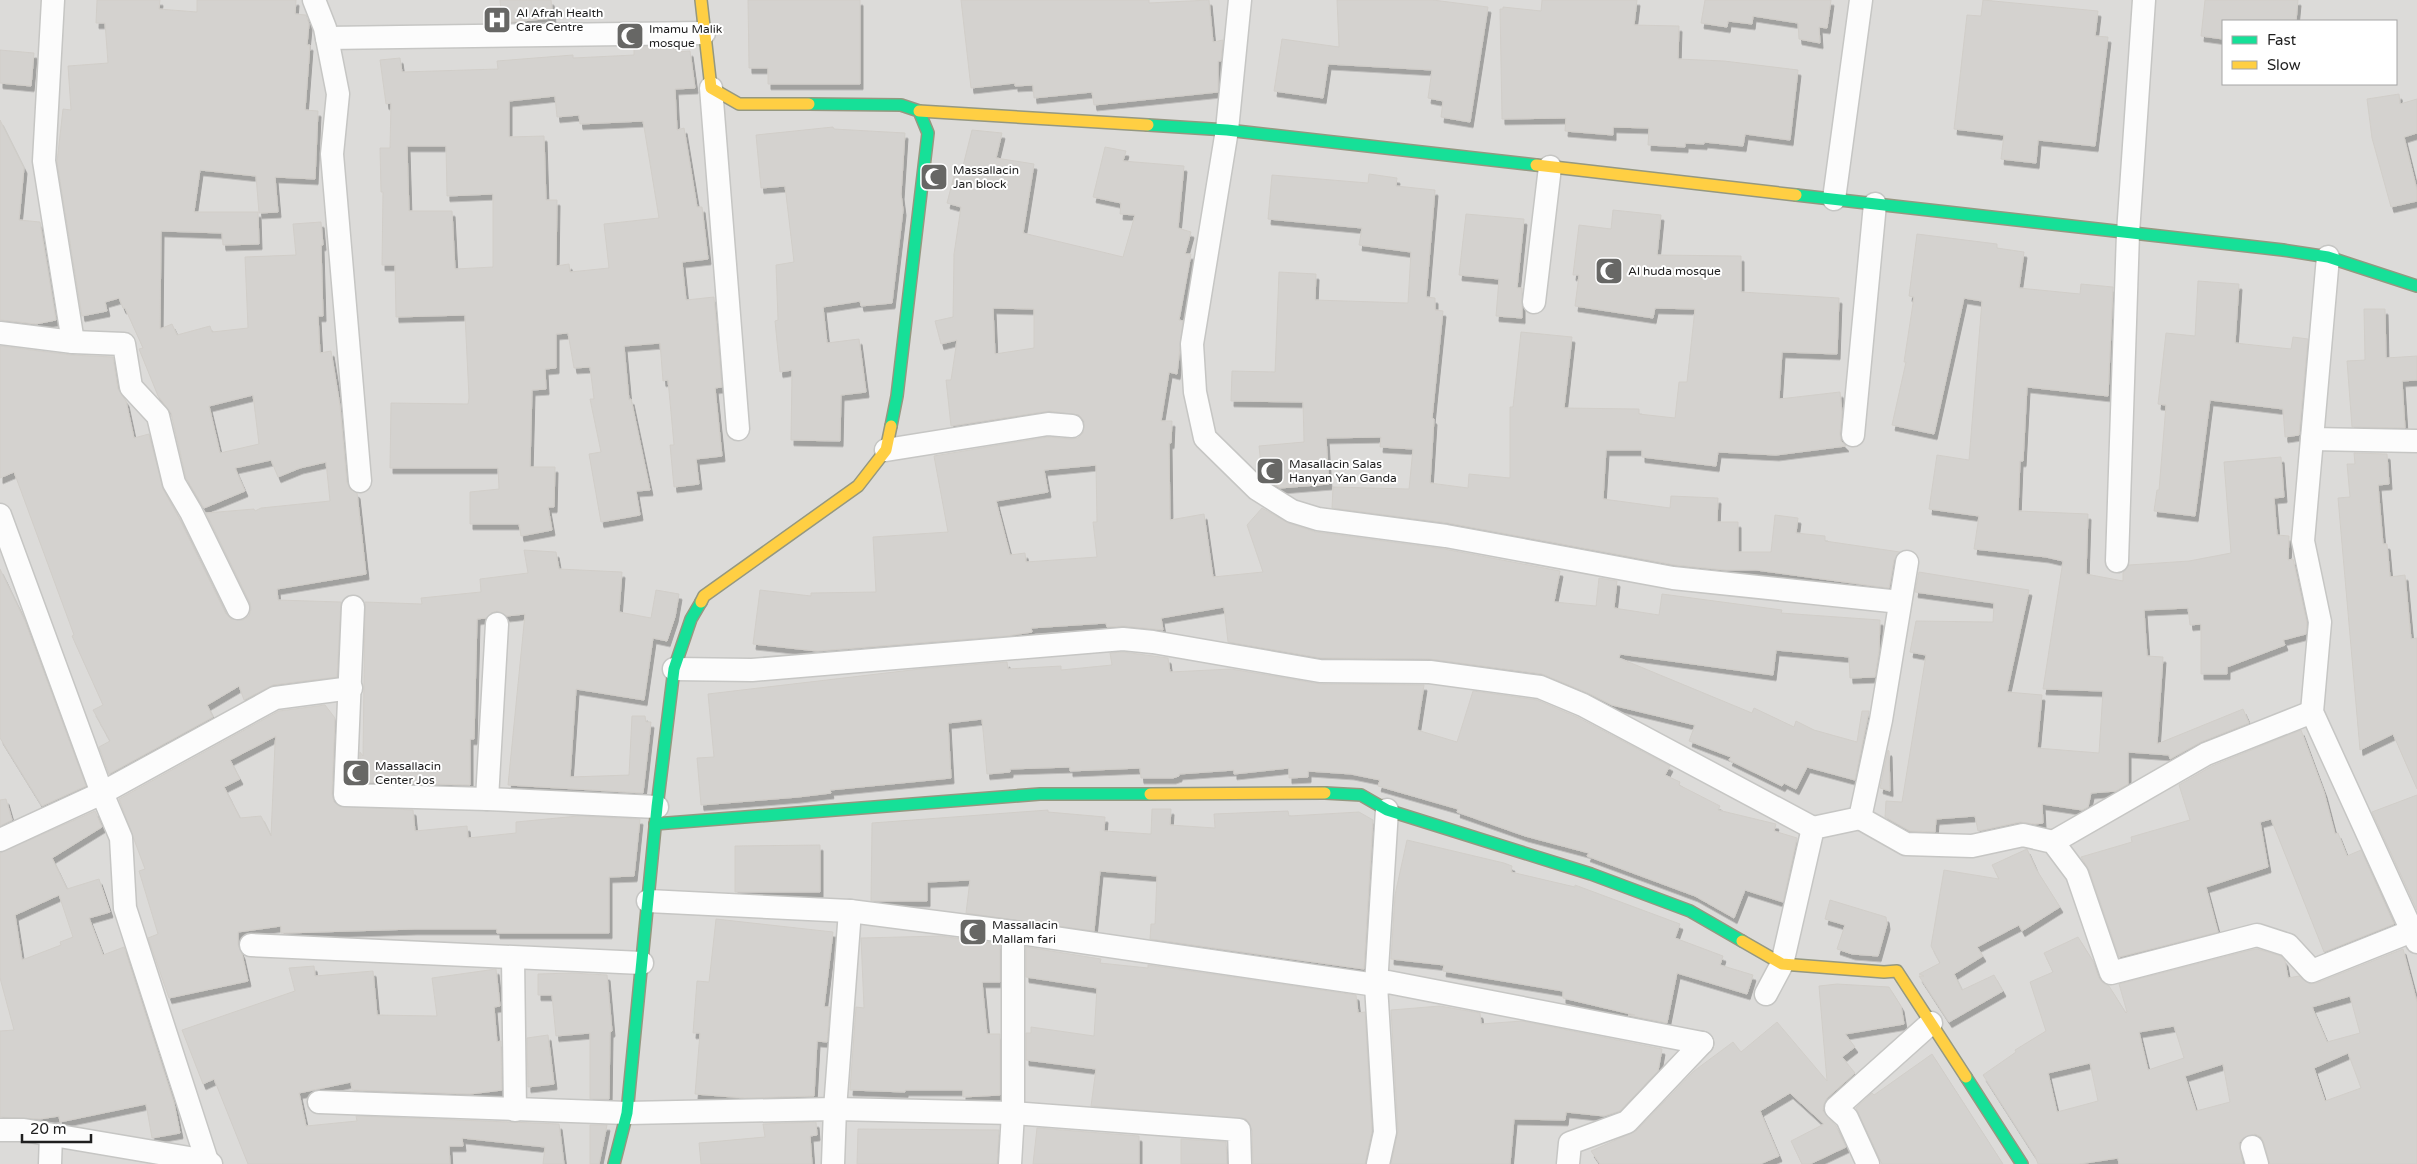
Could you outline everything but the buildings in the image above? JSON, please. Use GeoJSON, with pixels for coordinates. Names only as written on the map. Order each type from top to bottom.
{"type":"FeatureCollection","features":[{"type":"Feature","properties":{"kind":"street"},"geometry":{"type":"LineString","coordinates":[[53,0],[44,161],[73,342]]}},
{"type":"Feature","properties":{"kind":"street"},"geometry":{"type":"LineString","coordinates":[[314,0],[325,28],[338,94],[332,154],[360,481]]}},
{"type":"Feature","properties":{"kind":"street"},"geometry":{"type":"LineString","coordinates":[[701,0],[711,88],[738,429]]}},
{"type":"Feature","properties":{"kind":"street"},"geometry":{"type":"LineString","coordinates":[[1240,0],[1227,130],[1192,344],[1195,392],[1205,438],[1257,489],[1292,511],[1318,519],[1446,536],[1672,578],[1900,602]]}},
{"type":"Feature","properties":{"kind":"street"},"geometry":{"type":"LineString","coordinates":[[1834,199],[1861,0]]}},
{"type":"Feature","properties":{"kind":"street"},"geometry":{"type":"LineString","coordinates":[[2117,561],[2128,233],[2144,0]]}},
{"type":"Feature","properties":{"kind":"street"},"geometry":{"type":"LineString","coordinates":[[327,38],[704,33]]}},
{"type":"Feature","properties":{"kind":"street"},"geometry":{"type":"LineString","coordinates":[[711,88],[739,104],[901,105],[919,111],[1227,130],[2128,233],[2328,257],[2417,286]]}},
{"type":"Feature","properties":{"kind":"street"},"geometry":{"type":"LineString","coordinates":[[614,1164],[627,1113],[656,816],[674,669],[690,619],[704,596],[858,486],[886,450],[897,396],[928,133],[919,111]]}},
{"type":"Feature","properties":{"kind":"street"},"geometry":{"type":"LineString","coordinates":[[1534,302],[1550,167]]}},
{"type":"Feature","properties":{"kind":"street"},"geometry":{"type":"LineString","coordinates":[[1853,435],[1875,204]]}},
{"type":"Feature","properties":{"kind":"street"},"geometry":{"type":"LineString","coordinates":[[674,669],[752,670],[1123,639],[1153,642],[1320,671],[1430,672],[1540,687],[1583,705],[1813,828],[1860,818],[1906,844],[1972,846],[2023,835],[2053,842],[2077,874],[2111,974],[2257,935],[2288,945],[2312,971],[2414,937],[2312,712],[2320,622],[2303,540],[2328,257]]}},
{"type":"Feature","properties":{"kind":"street"},"geometry":{"type":"LineString","coordinates":[[0,333],[73,342],[124,344],[131,387],[158,416],[174,483],[191,512],[238,608]]}},
{"type":"Feature","properties":{"kind":"street"},"geometry":{"type":"LineString","coordinates":[[886,450],[1048,424],[1072,426]]}},
{"type":"Feature","properties":{"kind":"street"},"geometry":{"type":"LineString","coordinates":[[2312,439],[2417,441]]}},
{"type":"Feature","properties":{"kind":"street"},"geometry":{"type":"LineString","coordinates":[[0,515],[102,793],[121,838],[125,908],[208,1163],[24,1130],[0,1130]]}},
{"type":"Feature","properties":{"kind":"street"},"geometry":{"type":"LineString","coordinates":[[1860,818],[1881,720],[1907,562]]}},
{"type":"Feature","properties":{"kind":"street"},"geometry":{"type":"LineString","coordinates":[[353,606],[345,795],[488,799],[656,816],[1040,794],[1333,793],[1361,795],[1387,810],[1591,874],[1690,911],[1782,964],[1884,972],[1897,971],[2022,1164]]}},
{"type":"Feature","properties":{"kind":"street"},"geometry":{"type":"LineString","coordinates":[[488,799],[497,624]]}},
{"type":"Feature","properties":{"kind":"street"},"geometry":{"type":"LineString","coordinates":[[0,840],[102,793],[275,698],[351,688]]}},
{"type":"Feature","properties":{"kind":"street"},"geometry":{"type":"LineString","coordinates":[[2053,842],[2206,754],[2312,712]]}},
{"type":"Feature","properties":{"kind":"street"},"geometry":{"type":"LineString","coordinates":[[1378,1164],[1386,1132],[1376,985],[1387,810]]}},
{"type":"Feature","properties":{"kind":"street"},"geometry":{"type":"LineString","coordinates":[[1766,994],[1782,964],[1813,828]]}},
{"type":"Feature","properties":{"kind":"street"},"geometry":{"type":"LineString","coordinates":[[648,901],[850,911],[1013,932],[1376,985],[1388,982],[1702,1043],[1628,1122],[1570,1143],[1568,1164]]}},
{"type":"Feature","properties":{"kind":"street"},"geometry":{"type":"LineString","coordinates":[[833,1164],[835,1109],[850,911]]}},
{"type":"Feature","properties":{"kind":"street"},"geometry":{"type":"LineString","coordinates":[[1010,1164],[1013,1113],[1013,932]]}},
{"type":"Feature","properties":{"kind":"street"},"geometry":{"type":"LineString","coordinates":[[251,945],[642,963]]}},
{"type":"Feature","properties":{"kind":"street"},"geometry":{"type":"LineString","coordinates":[[513,958],[515,1110]]}},
{"type":"Feature","properties":{"kind":"street"},"geometry":{"type":"LineString","coordinates":[[1868,1164],[1847,1118],[1836,1108],[1931,1023]]}},
{"type":"Feature","properties":{"kind":"street"},"geometry":{"type":"LineString","coordinates":[[319,1102],[627,1113],[835,1109],[1013,1113],[1239,1130],[1240,1164]]}},
{"type":"Feature","properties":{"kind":"street"},"geometry":{"type":"LineString","coordinates":[[50,1164],[51,1136]]}},
{"type":"Feature","properties":{"kind":"shaded area"},"geometry":{"type":"Polygon","coordinates":[[[0,0],[2417,0],[2417,1164],[0,1164],[0,0]]]}},
{"type":"Feature","properties":{"kind":"traffic: fast"},"geometry":{"type":"LineString","coordinates":[[809,104],[901,105],[919,111],[928,133],[897,396],[891,426]]}},
{"type":"Feature","properties":{"kind":"traffic: fast"},"geometry":{"type":"LineString","coordinates":[[1148,125],[1227,130],[1536,165]]}},
{"type":"Feature","properties":{"kind":"traffic: fast"},"geometry":{"type":"LineString","coordinates":[[1796,195],[2283,250],[2328,257],[2417,286]]}},
{"type":"Feature","properties":{"kind":"traffic: fast"},"geometry":{"type":"LineString","coordinates":[[614,1164],[627,1113],[657,807],[674,669],[691,619],[701,602]]}},
{"type":"Feature","properties":{"kind":"traffic: fast"},"geometry":{"type":"LineString","coordinates":[[1325,793],[1361,795],[1387,810],[1591,874],[1690,911],[1742,941]]}},
{"type":"Feature","properties":{"kind":"traffic: fast"},"geometry":{"type":"LineString","coordinates":[[655,824],[1040,794],[1150,794]]}},
{"type":"Feature","properties":{"kind":"traffic: fast"},"geometry":{"type":"LineString","coordinates":[[1966,1077],[2022,1164]]}},
{"type":"Feature","properties":{"kind":"traffic: slow"},"geometry":{"type":"LineString","coordinates":[[701,0],[711,88],[739,104],[809,104]]}},
{"type":"Feature","properties":{"kind":"traffic: slow"},"geometry":{"type":"LineString","coordinates":[[919,111],[1148,125]]}},
{"type":"Feature","properties":{"kind":"traffic: slow"},"geometry":{"type":"LineString","coordinates":[[1536,165],[1796,195]]}},
{"type":"Feature","properties":{"kind":"traffic: slow"},"geometry":{"type":"LineString","coordinates":[[701,602],[704,596],[858,486],[886,450],[891,426]]}},
{"type":"Feature","properties":{"kind":"traffic: slow"},"geometry":{"type":"LineString","coordinates":[[1150,794],[1325,793]]}},
{"type":"Feature","properties":{"kind":"traffic: slow"},"geometry":{"type":"LineString","coordinates":[[1742,941],[1782,964],[1884,972],[1897,971],[1966,1077]]}},
{"type":"Feature","properties":{"kind":"place","name":"Al Afrah Health Care Centre"},"geometry":{"type":"Point","coordinates":[497,20]}},
{"type":"Feature","properties":{"kind":"place","name":"Imamu Malik mosque"},"geometry":{"type":"Point","coordinates":[630,36]}},
{"type":"Feature","properties":{"kind":"place","name":"Massallacin Jan block"},"geometry":{"type":"Point","coordinates":[934,177]}},
{"type":"Feature","properties":{"kind":"place","name":"Al huda mosque"},"geometry":{"type":"Point","coordinates":[1609,271]}},
{"type":"Feature","properties":{"kind":"place","name":"Masallacin Salas Hanyan Yan Ganda"},"geometry":{"type":"Point","coordinates":[1270,471]}},
{"type":"Feature","properties":{"kind":"place","name":"Massallacin Center Jos"},"geometry":{"type":"Point","coordinates":[356,773]}},
{"type":"Feature","properties":{"kind":"place","name":"Massallacin Mallam fari"},"geometry":{"type":"Point","coordinates":[973,932]}}]}
